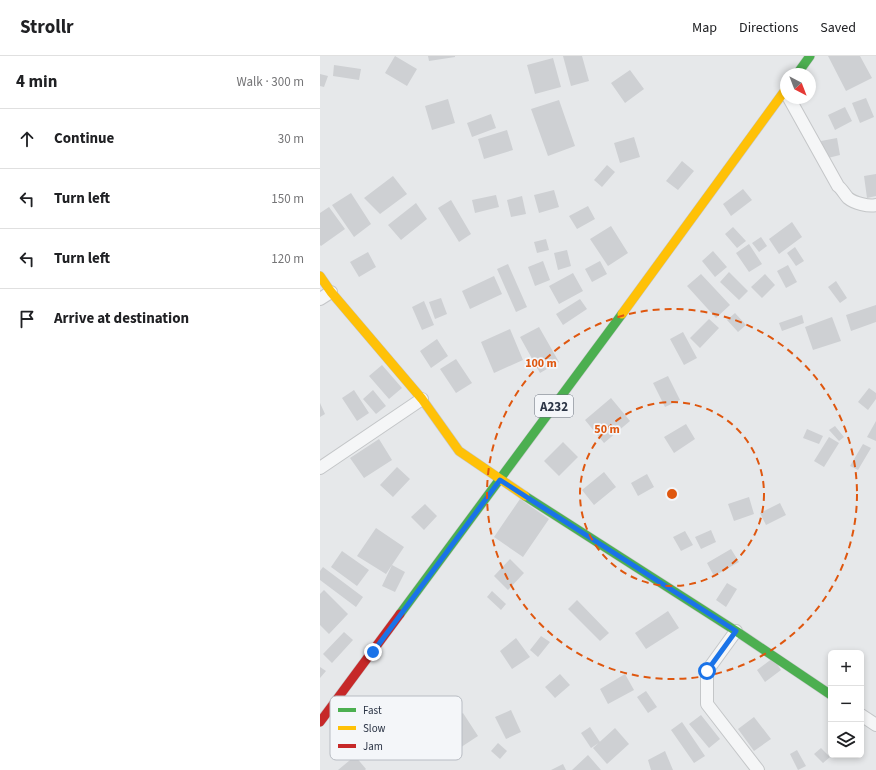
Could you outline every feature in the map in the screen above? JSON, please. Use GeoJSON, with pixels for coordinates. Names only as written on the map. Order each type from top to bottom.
{"type":"FeatureCollection","features":[{"type":"Feature","properties":{"kind":"main road"},"geometry":{"type":"LineString","coordinates":[[801,68],[810,56]]}},
{"type":"Feature","properties":{"kind":"main road","name":"A232"},"geometry":{"type":"LineString","coordinates":[[339,696],[780,101]]}},
{"type":"Feature","properties":{"kind":"main road"},"geometry":{"type":"LineString","coordinates":[[320,276],[331,292],[422,399],[459,451],[500,480],[736,631],[828,693]]}},
{"type":"Feature","properties":{"kind":"main road","name":"A232"},"geometry":{"type":"LineString","coordinates":[[320,722],[330,709]]}},
{"type":"Feature","properties":{"kind":"street"},"geometry":{"type":"LineString","coordinates":[[792,104],[838,186],[849,198],[861,203],[874,206],[876,205]]}},
{"type":"Feature","properties":{"kind":"street"},"geometry":{"type":"LineString","coordinates":[[320,299],[331,292]]}},
{"type":"Feature","properties":{"kind":"street"},"geometry":{"type":"LineString","coordinates":[[320,468],[422,399]]}},
{"type":"Feature","properties":{"kind":"street"},"geometry":{"type":"LineString","coordinates":[[736,631],[707,671],[707,704],[758,770]]}},
{"type":"Feature","properties":{"kind":"street"},"geometry":{"type":"LineString","coordinates":[[864,717],[876,725]]}},
{"type":"Feature","properties":{"kind":"building"},"geometry":{"type":"Polygon","coordinates":[[[395,56],[417,69],[407,86],[385,73],[395,56]]]}},
{"type":"Feature","properties":{"kind":"building"},"geometry":{"type":"Polygon","coordinates":[[[428,56],[455,56],[455,57],[429,61],[428,56]]]}},
{"type":"Feature","properties":{"kind":"building"},"geometry":{"type":"Polygon","coordinates":[[[563,56],[582,56],[589,81],[571,86],[563,56]]]}},
{"type":"Feature","properties":{"kind":"building"},"geometry":{"type":"Polygon","coordinates":[[[828,56],[860,56],[872,78],[846,91],[828,56]]]}},
{"type":"Feature","properties":{"kind":"building"},"geometry":{"type":"Polygon","coordinates":[[[553,58],[561,87],[535,94],[527,65],[553,58]]]}},
{"type":"Feature","properties":{"kind":"building"},"geometry":{"type":"Polygon","coordinates":[[[334,65],[361,69],[359,80],[333,76],[334,65]]]}},
{"type":"Feature","properties":{"kind":"building"},"geometry":{"type":"Polygon","coordinates":[[[630,70],[644,89],[625,103],[611,83],[630,70]]]}},
{"type":"Feature","properties":{"kind":"building"},"geometry":{"type":"Polygon","coordinates":[[[320,74],[328,76],[324,87],[320,86],[320,74]]]}},
{"type":"Feature","properties":{"kind":"building"},"geometry":{"type":"Polygon","coordinates":[[[866,98],[874,117],[860,123],[852,103],[866,98]]]}},
{"type":"Feature","properties":{"kind":"building"},"geometry":{"type":"Polygon","coordinates":[[[448,99],[455,123],[432,130],[425,106],[448,99]]]}},
{"type":"Feature","properties":{"kind":"building"},"geometry":{"type":"Polygon","coordinates":[[[559,100],[575,146],[548,156],[531,109],[559,100]]]}},
{"type":"Feature","properties":{"kind":"building"},"geometry":{"type":"Polygon","coordinates":[[[845,107],[852,121],[835,130],[828,115],[845,107]]]}},
{"type":"Feature","properties":{"kind":"building"},"geometry":{"type":"Polygon","coordinates":[[[491,114],[496,128],[472,137],[467,123],[491,114]]]}},
{"type":"Feature","properties":{"kind":"building"},"geometry":{"type":"Polygon","coordinates":[[[507,130],[513,150],[484,159],[478,139],[507,130]]]}},
{"type":"Feature","properties":{"kind":"building"},"geometry":{"type":"Polygon","coordinates":[[[634,137],[640,157],[620,163],[614,143],[634,137]]]}},
{"type":"Feature","properties":{"kind":"building"},"geometry":{"type":"Polygon","coordinates":[[[837,138],[840,155],[824,159],[821,141],[837,138]]]}},
{"type":"Feature","properties":{"kind":"building"},"geometry":{"type":"Polygon","coordinates":[[[682,161],[694,171],[678,190],[666,181],[682,161]]]}},
{"type":"Feature","properties":{"kind":"building"},"geometry":{"type":"Polygon","coordinates":[[[607,165],[615,172],[602,187],[594,180],[607,165]]]}},
{"type":"Feature","properties":{"kind":"building"},"geometry":{"type":"Polygon","coordinates":[[[876,174],[876,196],[867,198],[864,176],[876,174]]]}},
{"type":"Feature","properties":{"kind":"building"},"geometry":{"type":"Polygon","coordinates":[[[393,176],[407,194],[380,214],[364,198],[393,176]]]}},
{"type":"Feature","properties":{"kind":"building"},"geometry":{"type":"Polygon","coordinates":[[[743,189],[752,200],[731,216],[723,204],[743,189]]]}},
{"type":"Feature","properties":{"kind":"building"},"geometry":{"type":"Polygon","coordinates":[[[554,190],[559,207],[539,213],[534,195],[554,190]]]}},
{"type":"Feature","properties":{"kind":"building"},"geometry":{"type":"Polygon","coordinates":[[[351,193],[371,224],[354,237],[332,205],[351,193]]]}},
{"type":"Feature","properties":{"kind":"building"},"geometry":{"type":"Polygon","coordinates":[[[496,195],[499,207],[475,213],[472,200],[496,195]]]}},
{"type":"Feature","properties":{"kind":"building"},"geometry":{"type":"Polygon","coordinates":[[[522,196],[526,214],[511,217],[507,200],[522,196]]]}},
{"type":"Feature","properties":{"kind":"building"},"geometry":{"type":"Polygon","coordinates":[[[451,200],[471,234],[459,242],[438,208],[451,200]]]}},
{"type":"Feature","properties":{"kind":"building"},"geometry":{"type":"Polygon","coordinates":[[[416,203],[427,219],[401,240],[388,225],[416,203]]]}},
{"type":"Feature","properties":{"kind":"building"},"geometry":{"type":"Polygon","coordinates":[[[588,206],[595,219],[577,229],[569,216],[588,206]]]}},
{"type":"Feature","properties":{"kind":"building"},"geometry":{"type":"Polygon","coordinates":[[[329,207],[345,229],[321,246],[320,213],[329,207]]]}},
{"type":"Feature","properties":{"kind":"building"},"geometry":{"type":"Polygon","coordinates":[[[792,222],[802,237],[779,254],[769,239],[792,222]]]}},
{"type":"Feature","properties":{"kind":"building"},"geometry":{"type":"Polygon","coordinates":[[[611,226],[628,253],[608,266],[590,239],[611,226]]]}},
{"type":"Feature","properties":{"kind":"building"},"geometry":{"type":"Polygon","coordinates":[[[733,227],[746,241],[737,248],[725,234],[733,227]]]}},
{"type":"Feature","properties":{"kind":"building"},"geometry":{"type":"Polygon","coordinates":[[[761,237],[767,246],[759,252],[752,243],[761,237]]]}},
{"type":"Feature","properties":{"kind":"building"},"geometry":{"type":"Polygon","coordinates":[[[546,239],[549,250],[537,253],[534,242],[546,239]]]}},
{"type":"Feature","properties":{"kind":"building"},"geometry":{"type":"Polygon","coordinates":[[[749,244],[762,264],[749,272],[736,253],[749,244]]]}},
{"type":"Feature","properties":{"kind":"building"},"geometry":{"type":"Polygon","coordinates":[[[795,247],[804,261],[796,266],[787,253],[795,247]]]}},
{"type":"Feature","properties":{"kind":"building"},"geometry":{"type":"Polygon","coordinates":[[[567,250],[571,266],[558,270],[554,253],[567,250]]]}},
{"type":"Feature","properties":{"kind":"building"},"geometry":{"type":"Polygon","coordinates":[[[713,251],[727,267],[715,277],[702,261],[713,251]]]}},
{"type":"Feature","properties":{"kind":"building"},"geometry":{"type":"Polygon","coordinates":[[[368,252],[376,267],[359,277],[350,262],[368,252]]]}},
{"type":"Feature","properties":{"kind":"building"},"geometry":{"type":"Polygon","coordinates":[[[543,261],[550,280],[535,286],[528,267],[543,261]]]}},
{"type":"Feature","properties":{"kind":"building"},"geometry":{"type":"Polygon","coordinates":[[[600,261],[607,274],[592,282],[585,269],[600,261]]]}},
{"type":"Feature","properties":{"kind":"building"},"geometry":{"type":"Polygon","coordinates":[[[508,264],[527,307],[516,312],[497,269],[508,264]]]}},
{"type":"Feature","properties":{"kind":"building"},"geometry":{"type":"Polygon","coordinates":[[[788,265],[797,282],[786,288],[777,271],[788,265]]]}},
{"type":"Feature","properties":{"kind":"building"},"geometry":{"type":"Polygon","coordinates":[[[729,272],[748,291],[739,300],[720,282],[729,272]]]}},
{"type":"Feature","properties":{"kind":"building"},"geometry":{"type":"Polygon","coordinates":[[[573,273],[583,291],[559,304],[549,286],[573,273]]]}},
{"type":"Feature","properties":{"kind":"building"},"geometry":{"type":"Polygon","coordinates":[[[701,274],[730,305],[716,318],[687,286],[701,274]]]}},
{"type":"Feature","properties":{"kind":"building"},"geometry":{"type":"Polygon","coordinates":[[[765,274],[775,285],[762,298],[751,287],[765,274]]]}},
{"type":"Feature","properties":{"kind":"building"},"geometry":{"type":"Polygon","coordinates":[[[494,276],[502,294],[470,309],[462,291],[494,276]]]}},
{"type":"Feature","properties":{"kind":"building"},"geometry":{"type":"Polygon","coordinates":[[[836,281],[847,298],[840,303],[828,287],[836,281]]]}},
{"type":"Feature","properties":{"kind":"building"},"geometry":{"type":"Polygon","coordinates":[[[441,298],[447,314],[435,319],[429,302],[441,298]]]}},
{"type":"Feature","properties":{"kind":"building"},"geometry":{"type":"Polygon","coordinates":[[[580,299],[587,309],[563,325],[556,314],[580,299]]]}},
{"type":"Feature","properties":{"kind":"building"},"geometry":{"type":"Polygon","coordinates":[[[424,301],[434,325],[422,330],[412,307],[424,301]]]}},
{"type":"Feature","properties":{"kind":"building"},"geometry":{"type":"Polygon","coordinates":[[[876,305],[876,322],[851,331],[846,315],[876,305]]]}},
{"type":"Feature","properties":{"kind":"building"},"geometry":{"type":"Polygon","coordinates":[[[735,313],[746,325],[738,332],[727,320],[735,313]]]}},
{"type":"Feature","properties":{"kind":"building"},"geometry":{"type":"Polygon","coordinates":[[[802,315],[804,323],[782,331],[779,323],[802,315]]]}},
{"type":"Feature","properties":{"kind":"building"},"geometry":{"type":"Polygon","coordinates":[[[832,317],[841,341],[813,350],[805,327],[832,317]]]}},
{"type":"Feature","properties":{"kind":"building"},"geometry":{"type":"Polygon","coordinates":[[[709,319],[719,328],[700,348],[690,338],[709,319]]]}},
{"type":"Feature","properties":{"kind":"building"},"geometry":{"type":"Polygon","coordinates":[[[539,327],[559,362],[540,373],[520,337],[539,327]]]}},
{"type":"Feature","properties":{"kind":"building"},"geometry":{"type":"Polygon","coordinates":[[[510,329],[523,360],[494,373],[481,342],[510,329]]]}},
{"type":"Feature","properties":{"kind":"building"},"geometry":{"type":"Polygon","coordinates":[[[683,332],[697,358],[684,365],[670,339],[683,332]]]}},
{"type":"Feature","properties":{"kind":"building"},"geometry":{"type":"Polygon","coordinates":[[[437,339],[448,356],[431,368],[420,351],[437,339]]]}},
{"type":"Feature","properties":{"kind":"building"},"geometry":{"type":"Polygon","coordinates":[[[456,359],[472,383],[456,393],[440,369],[456,359]]]}},
{"type":"Feature","properties":{"kind":"building"},"geometry":{"type":"Polygon","coordinates":[[[382,365],[402,388],[389,399],[369,376],[382,365]]]}},
{"type":"Feature","properties":{"kind":"building"},"geometry":{"type":"Polygon","coordinates":[[[668,376],[680,400],[665,407],[653,383],[668,376]]]}},
{"type":"Feature","properties":{"kind":"building"},"geometry":{"type":"Polygon","coordinates":[[[869,388],[876,393],[876,399],[868,410],[858,402],[869,388]]]}},
{"type":"Feature","properties":{"kind":"building"},"geometry":{"type":"Polygon","coordinates":[[[354,390],[369,413],[357,421],[342,398],[354,390]]]}},
{"type":"Feature","properties":{"kind":"building"},"geometry":{"type":"Polygon","coordinates":[[[373,390],[386,406],[376,414],[363,399],[373,390]]]}},
{"type":"Feature","properties":{"kind":"building"},"geometry":{"type":"Polygon","coordinates":[[[611,398],[630,421],[604,443],[585,420],[611,398]]]}},
{"type":"Feature","properties":{"kind":"building"},"geometry":{"type":"Polygon","coordinates":[[[320,403],[325,414],[320,417],[320,403]]]}},
{"type":"Feature","properties":{"kind":"building"},"geometry":{"type":"Polygon","coordinates":[[[876,421],[876,441],[867,437],[876,421]]]}},
{"type":"Feature","properties":{"kind":"building"},"geometry":{"type":"Polygon","coordinates":[[[686,424],[695,439],[674,453],[664,437],[686,424]]]}},
{"type":"Feature","properties":{"kind":"building"},"geometry":{"type":"Polygon","coordinates":[[[835,426],[844,437],[839,441],[829,430],[835,426]]]}},
{"type":"Feature","properties":{"kind":"building"},"geometry":{"type":"Polygon","coordinates":[[[807,429],[823,436],[819,444],[803,438],[807,429]]]}},
{"type":"Feature","properties":{"kind":"building"},"geometry":{"type":"Polygon","coordinates":[[[829,437],[839,443],[824,467],[814,461],[829,437]]]}},
{"type":"Feature","properties":{"kind":"building"},"geometry":{"type":"Polygon","coordinates":[[[379,439],[392,460],[364,478],[350,458],[379,439]]]}},
{"type":"Feature","properties":{"kind":"building"},"geometry":{"type":"Polygon","coordinates":[[[563,442],[578,457],[559,476],[544,461],[563,442]]]}},
{"type":"Feature","properties":{"kind":"building"},"geometry":{"type":"Polygon","coordinates":[[[863,444],[871,448],[858,470],[850,466],[863,444]]]}},
{"type":"Feature","properties":{"kind":"building"},"geometry":{"type":"Polygon","coordinates":[[[397,467],[410,479],[393,497],[380,485],[397,467]]]}},
{"type":"Feature","properties":{"kind":"building"},"geometry":{"type":"Polygon","coordinates":[[[604,472],[616,487],[594,505],[582,490],[604,472]]]}},
{"type":"Feature","properties":{"kind":"building"},"geometry":{"type":"Polygon","coordinates":[[[647,474],[654,487],[638,496],[631,483],[647,474]]]}},
{"type":"Feature","properties":{"kind":"building"},"geometry":{"type":"Polygon","coordinates":[[[749,497],[754,514],[734,521],[728,504],[749,497]]]}},
{"type":"Feature","properties":{"kind":"building"},"geometry":{"type":"Polygon","coordinates":[[[520,499],[549,519],[523,557],[494,537],[520,499]]]}},
{"type":"Feature","properties":{"kind":"building"},"geometry":{"type":"Polygon","coordinates":[[[780,503],[786,515],[766,525],[760,513],[780,503]]]}},
{"type":"Feature","properties":{"kind":"building"},"geometry":{"type":"Polygon","coordinates":[[[425,504],[437,516],[424,530],[411,517],[425,504]]]}},
{"type":"Feature","properties":{"kind":"building"},"geometry":{"type":"Polygon","coordinates":[[[376,528],[404,547],[386,574],[357,556],[376,528]]]}},
{"type":"Feature","properties":{"kind":"building"},"geometry":{"type":"Polygon","coordinates":[[[711,530],[716,542],[701,549],[695,537],[711,530]]]}},
{"type":"Feature","properties":{"kind":"building"},"geometry":{"type":"Polygon","coordinates":[[[685,531],[693,545],[681,551],[673,537],[685,531]]]}},
{"type":"Feature","properties":{"kind":"building"},"geometry":{"type":"Polygon","coordinates":[[[731,549],[739,562],[714,576],[707,563],[731,549]]]}},
{"type":"Feature","properties":{"kind":"building"},"geometry":{"type":"Polygon","coordinates":[[[342,551],[369,570],[357,586],[331,567],[342,551]]]}},
{"type":"Feature","properties":{"kind":"building"},"geometry":{"type":"Polygon","coordinates":[[[510,559],[524,573],[508,590],[494,576],[510,559]]]}},
{"type":"Feature","properties":{"kind":"building"},"geometry":{"type":"Polygon","coordinates":[[[392,565],[405,572],[395,592],[382,586],[392,565]]]}},
{"type":"Feature","properties":{"kind":"building"},"geometry":{"type":"Polygon","coordinates":[[[323,567],[363,597],[356,607],[320,580],[320,571],[323,567]]]}},
{"type":"Feature","properties":{"kind":"building"},"geometry":{"type":"Polygon","coordinates":[[[727,583],[737,589],[726,607],[716,600],[727,583]]]}},
{"type":"Feature","properties":{"kind":"building"},"geometry":{"type":"Polygon","coordinates":[[[324,590],[348,614],[329,634],[320,625],[320,594],[324,590]]]}},
{"type":"Feature","properties":{"kind":"building"},"geometry":{"type":"Polygon","coordinates":[[[492,591],[506,604],[501,610],[487,597],[492,591]]]}},
{"type":"Feature","properties":{"kind":"building"},"geometry":{"type":"Polygon","coordinates":[[[577,600],[609,633],[600,641],[568,609],[577,600]]]}},
{"type":"Feature","properties":{"kind":"building"},"geometry":{"type":"Polygon","coordinates":[[[668,611],[679,628],[646,649],[635,633],[668,611]]]}},
{"type":"Feature","properties":{"kind":"building"},"geometry":{"type":"Polygon","coordinates":[[[344,632],[353,640],[332,663],[323,654],[344,632]]]}},
{"type":"Feature","properties":{"kind":"building"},"geometry":{"type":"Polygon","coordinates":[[[541,636],[550,642],[538,657],[530,650],[541,636]]]}},
{"type":"Feature","properties":{"kind":"building"},"geometry":{"type":"Polygon","coordinates":[[[516,638],[530,657],[512,669],[500,651],[516,638]]]}},
{"type":"Feature","properties":{"kind":"building"},"geometry":{"type":"Polygon","coordinates":[[[773,658],[781,670],[765,682],[757,670],[773,658]]]}},
{"type":"Feature","properties":{"kind":"building"},"geometry":{"type":"Polygon","coordinates":[[[320,667],[326,671],[320,678],[320,667]]]}},
{"type":"Feature","properties":{"kind":"building"},"geometry":{"type":"Polygon","coordinates":[[[560,674],[570,685],[555,698],[545,687],[560,674]]]}},
{"type":"Feature","properties":{"kind":"building"},"geometry":{"type":"Polygon","coordinates":[[[625,674],[634,690],[608,704],[600,689],[625,674]]]}},
{"type":"Feature","properties":{"kind":"building"},"geometry":{"type":"Polygon","coordinates":[[[646,691],[657,707],[648,713],[637,697],[646,691]]]}},
{"type":"Feature","properties":{"kind":"building"},"geometry":{"type":"Polygon","coordinates":[[[511,710],[521,732],[506,739],[495,717],[511,710]]]}},
{"type":"Feature","properties":{"kind":"building"},"geometry":{"type":"Polygon","coordinates":[[[462,714],[478,736],[462,747],[462,714]]]}},
{"type":"Feature","properties":{"kind":"building"},"geometry":{"type":"Polygon","coordinates":[[[701,715],[720,739],[709,748],[689,724],[701,715]]]}},
{"type":"Feature","properties":{"kind":"building"},"geometry":{"type":"Polygon","coordinates":[[[754,717],[771,739],[754,751],[738,729],[754,717]]]}},
{"type":"Feature","properties":{"kind":"building"},"geometry":{"type":"Polygon","coordinates":[[[682,722],[705,756],[694,763],[671,730],[682,722]]]}},
{"type":"Feature","properties":{"kind":"building"},"geometry":{"type":"Polygon","coordinates":[[[590,727],[600,742],[591,748],[581,733],[590,727]]]}},
{"type":"Feature","properties":{"kind":"building"},"geometry":{"type":"Polygon","coordinates":[[[615,728],[629,744],[607,764],[593,748],[615,728]]]}},
{"type":"Feature","properties":{"kind":"building"},"geometry":{"type":"Polygon","coordinates":[[[498,743],[507,751],[500,759],[491,751],[498,743]]]}},
{"type":"Feature","properties":{"kind":"building"},"geometry":{"type":"Polygon","coordinates":[[[821,748],[829,758],[823,763],[814,754],[821,748]]]}},
{"type":"Feature","properties":{"kind":"building"},"geometry":{"type":"Polygon","coordinates":[[[797,750],[806,766],[798,770],[790,754],[797,750]]]}},
{"type":"Feature","properties":{"kind":"building"},"geometry":{"type":"Polygon","coordinates":[[[665,751],[673,770],[651,770],[648,760],[665,751]]]}},
{"type":"Feature","properties":{"kind":"building"},"geometry":{"type":"Polygon","coordinates":[[[588,755],[601,770],[572,770],[588,755]]]}},
{"type":"Feature","properties":{"kind":"building"},"geometry":{"type":"Polygon","coordinates":[[[350,760],[358,760],[366,769],[365,770],[338,770],[350,760]]]}},
{"type":"Feature","properties":{"kind":"building"},"geometry":{"type":"Polygon","coordinates":[[[563,764],[566,770],[551,770],[563,764]]]}},
{"type":"Feature","properties":{"kind":"traffic: fast"},"geometry":{"type":"LineString","coordinates":[[801,68],[810,56]]}},
{"type":"Feature","properties":{"kind":"traffic: fast"},"geometry":{"type":"LineString","coordinates":[[400,614],[622,314]]}},
{"type":"Feature","properties":{"kind":"traffic: fast"},"geometry":{"type":"LineString","coordinates":[[525,496],[736,631],[828,693]]}},
{"type":"Feature","properties":{"kind":"traffic: slow"},"geometry":{"type":"LineString","coordinates":[[622,314],[780,97]]}},
{"type":"Feature","properties":{"kind":"traffic: slow"},"geometry":{"type":"LineString","coordinates":[[320,276],[331,292],[422,399],[459,451],[525,496]]}},
{"type":"Feature","properties":{"kind":"traffic: jam"},"geometry":{"type":"LineString","coordinates":[[339,696],[400,614]]}},
{"type":"Feature","properties":{"kind":"traffic: jam"},"geometry":{"type":"LineString","coordinates":[[320,722],[330,708]]}},
{"type":"Feature","properties":{"kind":"route"},"geometry":{"type":"LineString","coordinates":[[373,652],[500,480],[736,631],[707,671]]}}]}
